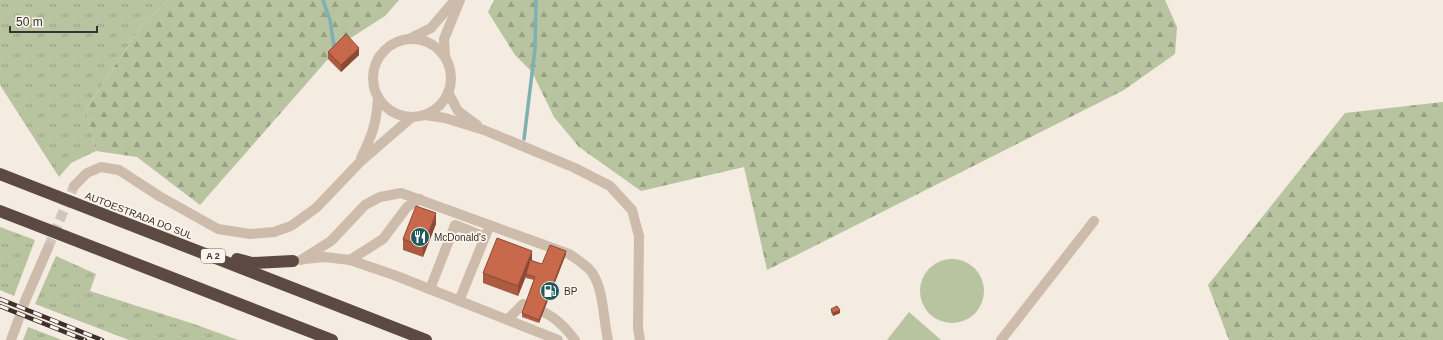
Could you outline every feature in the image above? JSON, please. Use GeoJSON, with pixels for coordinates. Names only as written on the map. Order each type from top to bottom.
{"type":"FeatureCollection","features":[{"type":"Feature","properties":{"kind":"highway","name":"AUTOESTRADA DO SUL"},"geometry":{"type":"LineString","coordinates":[[0,174],[199,250],[426,340]]}},
{"type":"Feature","properties":{"kind":"highway"},"geometry":{"type":"LineString","coordinates":[[0,211],[332,340]]}},
{"type":"Feature","properties":{"kind":"highway"},"geometry":{"type":"LineString","coordinates":[[199,250],[252,263],[297,260]]}},
{"type":"Feature","properties":{"kind":"street"},"geometry":{"type":"LineString","coordinates":[[360,162],[376,124],[378,97],[373,77],[376,64],[386,49],[398,42],[406,40],[431,28],[455,0]]}},
{"type":"Feature","properties":{"kind":"street"},"geometry":{"type":"LineString","coordinates":[[444,56],[444,39],[460,0]]}},
{"type":"Feature","properties":{"kind":"street"},"geometry":{"type":"LineString","coordinates":[[406,40],[421,40],[434,46],[444,56],[450,69],[451,84],[445,100],[435,110],[425,115]]}},
{"type":"Feature","properties":{"kind":"street"},"geometry":{"type":"LineString","coordinates":[[448,92],[458,110],[484,130]]}},
{"type":"Feature","properties":{"kind":"street"},"geometry":{"type":"LineString","coordinates":[[378,97],[386,108],[396,114],[412,117],[425,115],[445,118],[484,130],[575,168],[610,186],[632,210],[639,236],[638,328],[640,340]]}},
{"type":"Feature","properties":{"kind":"street"},"geometry":{"type":"LineString","coordinates":[[74,186],[86,173],[102,167],[119,170],[159,196],[218,229],[250,234],[274,232],[291,226],[316,208],[360,162],[412,117]]}},
{"type":"Feature","properties":{"kind":"street"},"geometry":{"type":"LineString","coordinates":[[297,260],[331,241],[365,205],[380,197],[401,193],[490,224],[569,254],[590,269],[602,294],[608,340]]}},
{"type":"Feature","properties":{"kind":"street"},"geometry":{"type":"LineString","coordinates":[[350,260],[383,239],[407,208],[420,199]]}},
{"type":"Feature","properties":{"kind":"street"},"geometry":{"type":"LineString","coordinates":[[1001,340],[1094,221]]}},
{"type":"Feature","properties":{"kind":"street"},"geometry":{"type":"LineString","coordinates":[[430,289],[455,224],[485,237]]}},
{"type":"Feature","properties":{"kind":"street"},"geometry":{"type":"LineString","coordinates":[[459,301],[490,224]]}},
{"type":"Feature","properties":{"kind":"street"},"geometry":{"type":"LineString","coordinates":[[25,301],[48,248]]}},
{"type":"Feature","properties":{"kind":"street"},"geometry":{"type":"LineString","coordinates":[[297,260],[325,257],[350,260],[430,289],[558,340]]}},
{"type":"Feature","properties":{"kind":"street"},"geometry":{"type":"LineString","coordinates":[[507,320],[523,304],[547,312],[563,324],[575,340]]}},
{"type":"Feature","properties":{"kind":"street"},"geometry":{"type":"LineString","coordinates":[[10,340],[18,321]]}},
{"type":"Feature","properties":{"kind":"green space"},"geometry":{"type":"Polygon","coordinates":[[[0,0],[168,0],[142,25],[86,109],[96,151],[71,163],[59,177],[0,85],[0,0]]]}},
{"type":"Feature","properties":{"kind":"green space"},"geometry":{"type":"Polygon","coordinates":[[[168,0],[399,0],[385,16],[346,41],[328,59],[200,205],[137,157],[96,151],[86,109],[142,25],[168,0]]]}},
{"type":"Feature","properties":{"kind":"green space"},"geometry":{"type":"Polygon","coordinates":[[[494,0],[1165,0],[1177,27],[1175,54],[1124,90],[767,270],[744,167],[641,191],[579,147],[554,117],[532,72],[515,55],[488,12],[494,0]]]}},
{"type":"Feature","properties":{"kind":"green space"},"geometry":{"type":"Polygon","coordinates":[[[1443,102],[1443,340],[1229,340],[1208,285],[1345,113],[1443,102]]]}},
{"type":"Feature","properties":{"kind":"green space"},"geometry":{"type":"Polygon","coordinates":[[[0,227],[35,240],[14,296],[0,290],[0,227]]]}},
{"type":"Feature","properties":{"kind":"green space"},"geometry":{"type":"Polygon","coordinates":[[[56,256],[96,274],[90,291],[194,324],[238,340],[129,340],[35,304],[56,256]]]}},
{"type":"Feature","properties":{"kind":"green space"},"geometry":{"type":"Polygon","coordinates":[[[952,259],[970,265],[978,273],[984,291],[978,309],[970,317],[952,323],[934,317],[926,309],[920,291],[926,273],[934,265],[952,259]]]}},
{"type":"Feature","properties":{"kind":"green space"},"geometry":{"type":"Polygon","coordinates":[[[909,312],[941,340],[887,340],[909,312]]]}},
{"type":"Feature","properties":{"kind":"green space"},"geometry":{"type":"Polygon","coordinates":[[[28,327],[62,340],[23,340],[28,327]]]}},
{"type":"Feature","properties":{"kind":"building"},"geometry":{"type":"Polygon","coordinates":[[[346,34],[359,48],[341,65],[328,52],[346,34]]]}},
{"type":"Feature","properties":{"kind":"building","name":"McDonald's"},"geometry":{"type":"Polygon","coordinates":[[[416,206],[436,213],[423,247],[403,239],[416,206]]]}},
{"type":"Feature","properties":{"kind":"building"},"geometry":{"type":"Polygon","coordinates":[[[497,238],[532,251],[518,286],[483,273],[497,238]]]}},
{"type":"Feature","properties":{"kind":"building"},"geometry":{"type":"Polygon","coordinates":[[[550,245],[566,251],[539,320],[522,313],[535,277],[526,274],[530,260],[542,264],[550,245]]]}},
{"type":"Feature","properties":{"kind":"building"},"geometry":{"type":"Polygon","coordinates":[[[837,306],[840,310],[833,313],[831,309],[837,306]]]}},
{"type":"Feature","properties":{"kind":"waterway"},"geometry":{"type":"LineString","coordinates":[[323,0],[330,20],[334,47]]}},
{"type":"Feature","properties":{"kind":"waterway"},"geometry":{"type":"LineString","coordinates":[[524,139],[535,49],[536,0]]}},
{"type":"Feature","properties":{"kind":"tunnel"},"geometry":{"type":"LineString","coordinates":[[48,248],[74,186]]}},
{"type":"Feature","properties":{"kind":"tunnel"},"geometry":{"type":"LineString","coordinates":[[18,321],[25,301]]}},
{"type":"Feature","properties":{"kind":"railway"},"geometry":{"type":"LineString","coordinates":[[0,299],[102,340]]}},
{"type":"Feature","properties":{"kind":"railway"},"geometry":{"type":"LineString","coordinates":[[0,306],[85,340]]}},
{"type":"Feature","properties":{"kind":"place","name":"McDonald's"},"geometry":{"type":"Point","coordinates":[420,237]}},
{"type":"Feature","properties":{"kind":"place","name":"BP"},"geometry":{"type":"Point","coordinates":[550,291]}}]}
